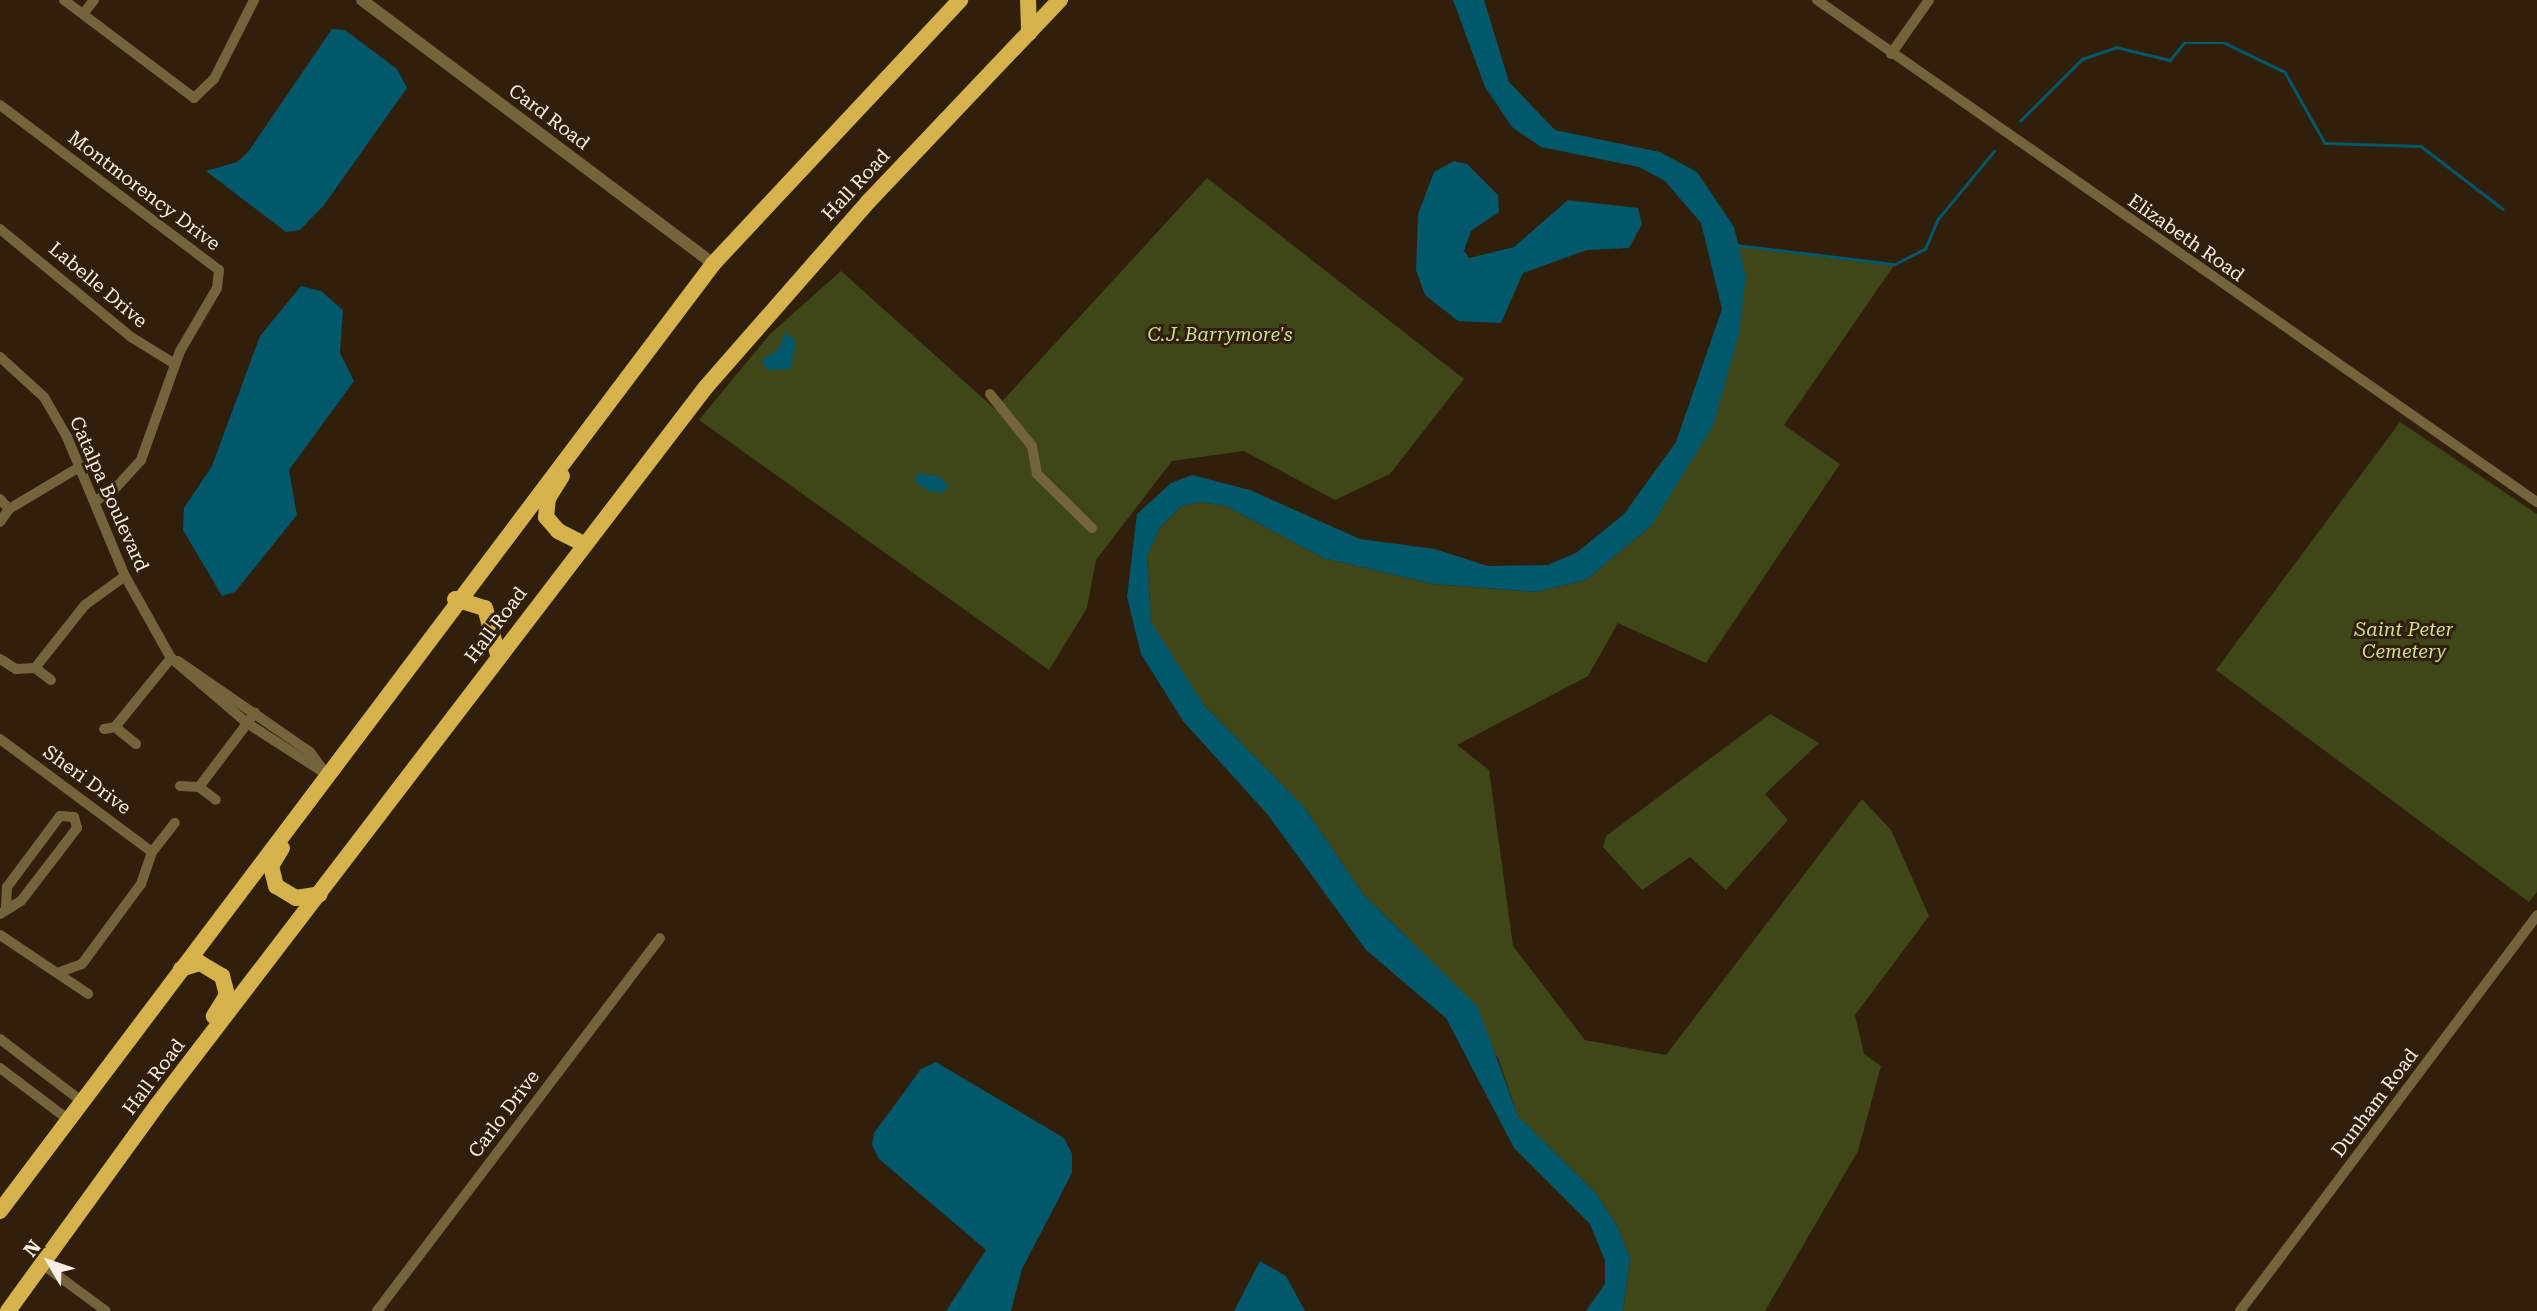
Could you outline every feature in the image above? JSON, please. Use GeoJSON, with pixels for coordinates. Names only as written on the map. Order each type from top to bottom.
{"type":"FeatureCollection","features":[{"type":"Feature","properties":{"kind":"highway"},"geometry":{"type":"LineString","coordinates":[[0,1211],[66,1118],[181,969],[455,599],[713,264],[960,0]]}},
{"type":"Feature","properties":{"kind":"highway"},"geometry":{"type":"LineString","coordinates":[[1028,0],[1029,33]]}},
{"type":"Feature","properties":{"kind":"highway","name":"Hall Road"},"geometry":{"type":"LineString","coordinates":[[8,1311],[157,1105],[320,894],[498,655],[775,304],[1060,0]]}},
{"type":"Feature","properties":{"kind":"highway"},"geometry":{"type":"LineString","coordinates":[[583,544],[553,527],[545,507],[610,412],[618,386]]}},
{"type":"Feature","properties":{"kind":"highway"},"geometry":{"type":"LineString","coordinates":[[455,599],[485,608],[498,655]]}},
{"type":"Feature","properties":{"kind":"highway"},"geometry":{"type":"LineString","coordinates":[[320,894],[296,898],[284,892],[271,866],[326,774]]}},
{"type":"Feature","properties":{"kind":"highway"},"geometry":{"type":"LineString","coordinates":[[157,1105],[163,1082],[227,995],[217,970],[200,963],[181,969]]}},
{"type":"Feature","properties":{"kind":"street"},"geometry":{"type":"LineString","coordinates":[[64,0],[194,98],[214,79],[254,0]]}},
{"type":"Feature","properties":{"kind":"street"},"geometry":{"type":"LineString","coordinates":[[83,14],[94,0]]}},
{"type":"Feature","properties":{"kind":"street","name":"Card Road"},"geometry":{"type":"LineString","coordinates":[[362,0],[713,264]]}},
{"type":"Feature","properties":{"kind":"street","name":"Elizabeth Road"},"geometry":{"type":"LineString","coordinates":[[1818,0],[2537,502]]}},
{"type":"Feature","properties":{"kind":"street"},"geometry":{"type":"LineString","coordinates":[[1892,54],[1929,0]]}},
{"type":"Feature","properties":{"kind":"street","name":"Montmorency Drive"},"geometry":{"type":"LineString","coordinates":[[0,105],[219,270],[217,288],[175,364],[141,460],[113,492],[96,500]]}},
{"type":"Feature","properties":{"kind":"street","name":"Labelle Drive"},"geometry":{"type":"LineString","coordinates":[[0,229],[131,337],[175,364]]}},
{"type":"Feature","properties":{"kind":"street","name":"Catalpa Boulevard"},"geometry":{"type":"LineString","coordinates":[[0,357],[44,397],[81,466],[125,576],[171,659],[247,723],[326,774]]}},
{"type":"Feature","properties":{"kind":"street"},"geometry":{"type":"LineString","coordinates":[[990,394],[1032,446],[1037,474],[1092,528]]}},
{"type":"Feature","properties":{"kind":"street"},"geometry":{"type":"LineString","coordinates":[[0,522],[9,509],[81,466]]}},
{"type":"Feature","properties":{"kind":"street"},"geometry":{"type":"LineString","coordinates":[[0,499],[9,509]]}},
{"type":"Feature","properties":{"kind":"street"},"geometry":{"type":"LineString","coordinates":[[34,668],[85,605],[125,576]]}},
{"type":"Feature","properties":{"kind":"street"},"geometry":{"type":"LineString","coordinates":[[0,659],[16,669],[34,668],[51,680]]}},
{"type":"Feature","properties":{"kind":"street"},"geometry":{"type":"LineString","coordinates":[[104,729],[115,727],[171,659],[199,670],[310,752],[326,774]]}},
{"type":"Feature","properties":{"kind":"street"},"geometry":{"type":"LineString","coordinates":[[199,787],[255,712]]}},
{"type":"Feature","properties":{"kind":"street"},"geometry":{"type":"LineString","coordinates":[[115,727],[136,744]]}},
{"type":"Feature","properties":{"kind":"street"},"geometry":{"type":"LineString","coordinates":[[0,753],[4,741]]}},
{"type":"Feature","properties":{"kind":"street","name":"Sheri Drive"},"geometry":{"type":"LineString","coordinates":[[4,741],[152,852]]}},
{"type":"Feature","properties":{"kind":"street"},"geometry":{"type":"LineString","coordinates":[[180,786],[199,787],[216,800]]}},
{"type":"Feature","properties":{"kind":"street"},"geometry":{"type":"LineString","coordinates":[[60,816],[74,817],[77,828],[21,901],[3,911],[7,887],[60,816]]}},
{"type":"Feature","properties":{"kind":"street"},"geometry":{"type":"LineString","coordinates":[[0,934],[46,970],[61,972],[82,964],[141,884],[152,852],[175,823]]}},
{"type":"Feature","properties":{"kind":"street","name":"Dunham Road"},"geometry":{"type":"LineString","coordinates":[[2243,1310],[2537,915]]}},
{"type":"Feature","properties":{"kind":"street","name":"Carlo Drive"},"geometry":{"type":"LineString","coordinates":[[377,1311],[660,938]]}},
{"type":"Feature","properties":{"kind":"street"},"geometry":{"type":"LineString","coordinates":[[61,972],[88,994]]}},
{"type":"Feature","properties":{"kind":"street"},"geometry":{"type":"LineString","coordinates":[[1,1042],[80,1100]]}},
{"type":"Feature","properties":{"kind":"street"},"geometry":{"type":"LineString","coordinates":[[0,1068],[66,1118]]}},
{"type":"Feature","properties":{"kind":"street"},"geometry":{"type":"LineString","coordinates":[[42,1264],[106,1311]]}},
{"type":"Feature","properties":{"kind":"green space","name":"C.J. Barrymore's"},"geometry":{"type":"Polygon","coordinates":[[[1207,178],[1464,379],[1390,474],[1335,500],[1244,451],[1172,461],[1096,560],[1087,608],[1049,670],[699,420],[770,334],[841,271],[995,409],[1207,178]]]}},
{"type":"Feature","properties":{"kind":"green space"},"geometry":{"type":"Polygon","coordinates":[[[1737,245],[1895,264],[1784,425],[1840,464],[1706,663],[1618,623],[1588,676],[1457,745],[1489,770],[1513,946],[1585,1040],[1666,1055],[1862,799],[1891,830],[1929,916],[1855,1015],[1864,1054],[1881,1066],[1858,1151],[1765,1311],[1623,1311],[1630,1258],[1616,1224],[1597,1194],[1518,1116],[1498,1058],[1407,937],[1363,894],[1304,807],[1204,705],[1170,660],[1151,622],[1147,556],[1161,526],[1182,506],[1201,502],[1226,506],[1323,558],[1433,584],[1536,592],[1586,580],[1652,525],[1746,277],[1737,245]]]}},
{"type":"Feature","properties":{"kind":"green space","name":"Saint Peter Cemetery"},"geometry":{"type":"Polygon","coordinates":[[[2400,422],[2537,514],[2537,892],[2529,902],[2216,670],[2400,422]]]}},
{"type":"Feature","properties":{"kind":"green space"},"geometry":{"type":"Polygon","coordinates":[[[1770,714],[1819,743],[1765,794],[1788,820],[1726,890],[1690,857],[1642,890],[1603,847],[1606,836],[1770,714]]]}},
{"type":"Feature","properties":{"kind":"water"},"geometry":{"type":"Polygon","coordinates":[[[1453,0],[1484,0],[1509,82],[1555,130],[1660,152],[1697,172],[1734,227],[1746,277],[1739,334],[1713,426],[1652,525],[1586,580],[1536,592],[1433,584],[1323,558],[1226,506],[1201,502],[1182,506],[1161,526],[1147,556],[1151,622],[1204,705],[1304,807],[1363,894],[1478,1007],[1518,1116],[1597,1194],[1616,1224],[1630,1258],[1623,1311],[1586,1311],[1605,1284],[1605,1261],[1590,1224],[1514,1148],[1446,1018],[1366,950],[1268,815],[1183,721],[1141,654],[1127,597],[1137,514],[1171,483],[1192,475],[1250,490],[1360,539],[1435,549],[1488,566],[1547,565],[1576,553],[1624,514],[1676,442],[1722,309],[1701,223],[1665,181],[1639,167],[1541,147],[1512,127],[1485,87],[1453,0]]]}},
{"type":"Feature","properties":{"kind":"water"},"geometry":{"type":"Polygon","coordinates":[[[332,29],[345,30],[397,69],[407,88],[324,205],[300,230],[286,232],[206,171],[237,162],[248,152],[332,29]]]}},
{"type":"Feature","properties":{"kind":"water"},"geometry":{"type":"Polygon","coordinates":[[[1454,161],[1467,164],[1498,195],[1499,212],[1471,231],[1464,251],[1469,258],[1514,247],[1568,200],[1638,208],[1642,224],[1629,248],[1587,250],[1523,273],[1501,323],[1458,321],[1425,295],[1416,270],[1418,214],[1434,172],[1454,161]]]}},
{"type":"Feature","properties":{"kind":"water"},"geometry":{"type":"Polygon","coordinates":[[[301,286],[321,291],[343,310],[340,353],[354,381],[289,470],[297,515],[235,592],[222,596],[183,530],[184,508],[212,466],[260,336],[301,286]]]}},
{"type":"Feature","properties":{"kind":"water"},"geometry":{"type":"Polygon","coordinates":[[[784,333],[796,340],[791,369],[767,370],[761,360],[779,349],[784,333]]]}},
{"type":"Feature","properties":{"kind":"water"},"geometry":{"type":"Polygon","coordinates":[[[917,473],[938,476],[949,486],[942,493],[929,491],[915,482],[917,473]]]}},
{"type":"Feature","properties":{"kind":"water"},"geometry":{"type":"Polygon","coordinates":[[[936,1062],[1064,1138],[1072,1154],[1072,1173],[1022,1269],[1011,1311],[946,1311],[986,1250],[879,1159],[872,1145],[874,1133],[921,1069],[936,1062]]]}},
{"type":"Feature","properties":{"kind":"water"},"geometry":{"type":"Polygon","coordinates":[[[1260,1261],[1286,1276],[1305,1311],[1234,1311],[1260,1261]]]}},
{"type":"Feature","properties":{"kind":"waterway"},"geometry":{"type":"LineString","coordinates":[[2020,121],[2082,59],[2116,47],[2170,60],[2184,43],[2225,43],[2285,72],[2325,143],[2421,146],[2503,209]]}},
{"type":"Feature","properties":{"kind":"waterway"},"geometry":{"type":"LineString","coordinates":[[1737,245],[1895,264],[1925,249],[1938,219],[1994,151]]}}]}
